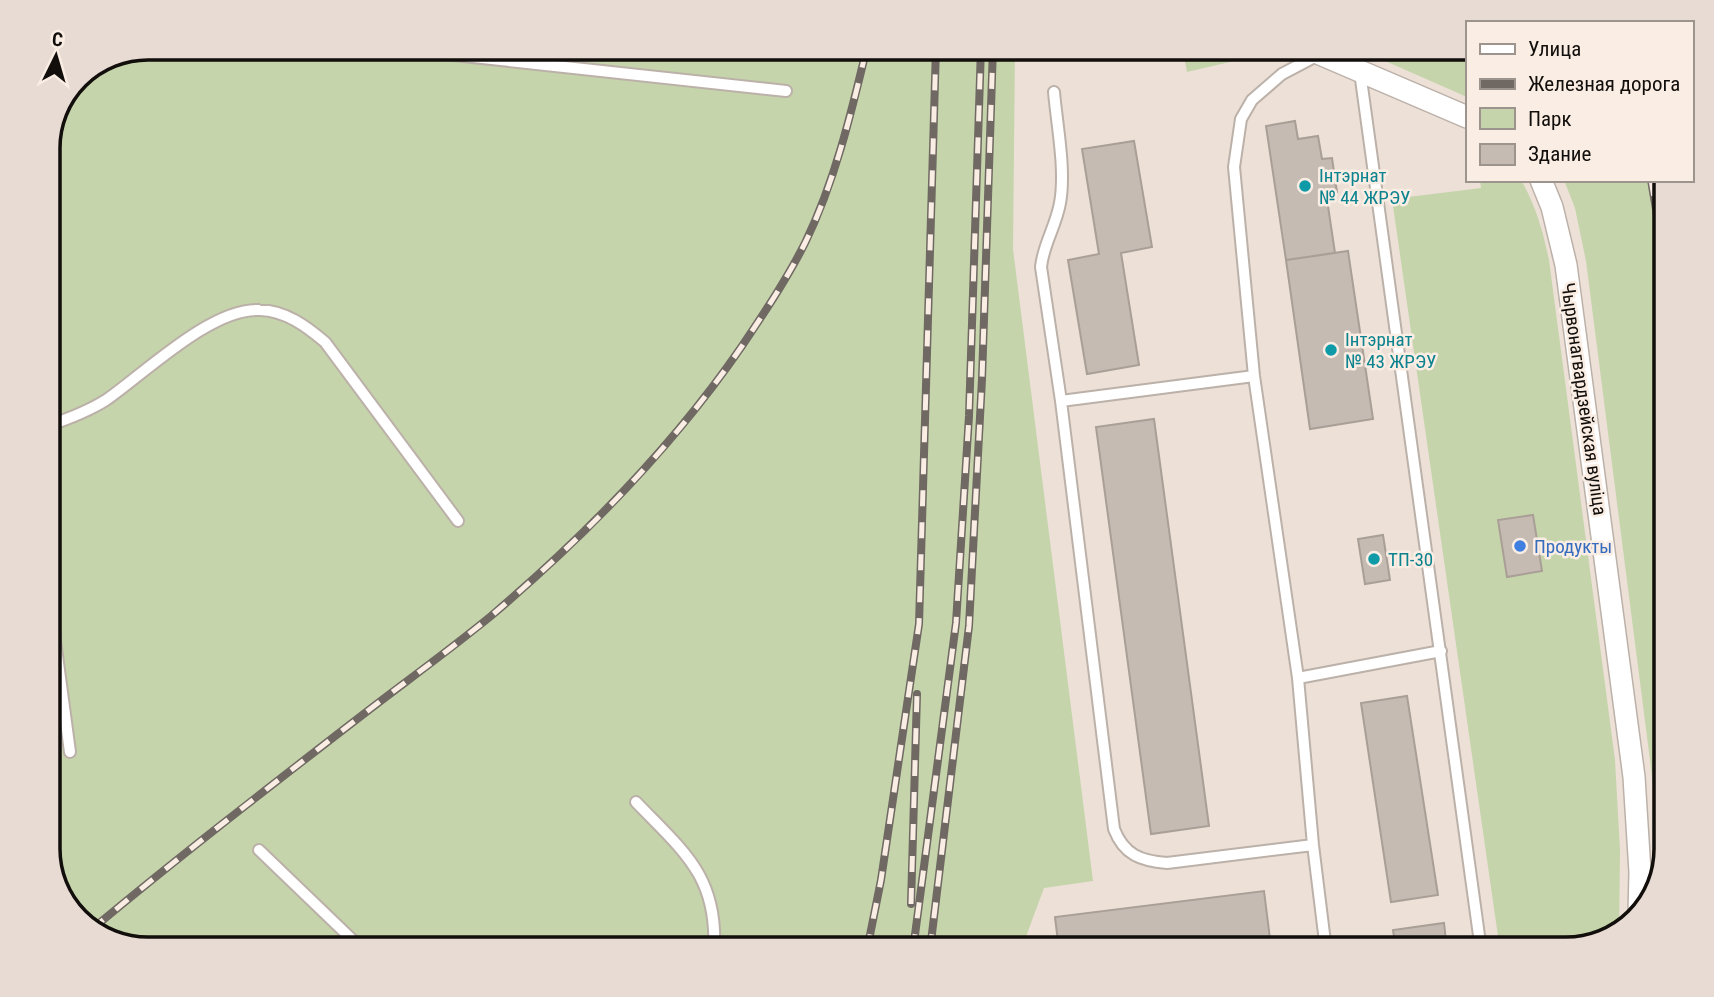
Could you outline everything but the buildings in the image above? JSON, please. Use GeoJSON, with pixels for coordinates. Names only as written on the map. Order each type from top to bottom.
{"type":"FeatureCollection","features":[{"type":"Feature","properties":{"kind":"street"},"geometry":{"type":"LineString","coordinates":[[1335,60],[1466,117]]}},
{"type":"Feature","properties":{"kind":"street","name":"Чырвонагвардзейская вуліца"},"geometry":{"type":"LineString","coordinates":[[1542,182],[1560,236],[1568,279],[1634,777],[1639,899]]}},
{"type":"Feature","properties":{"kind":"lane"},"geometry":{"type":"LineString","coordinates":[[500,60],[786,91]]}},
{"type":"Feature","properties":{"kind":"lane"},"geometry":{"type":"LineString","coordinates":[[1303,60],[1252,100],[1241,119],[1234,167],[1254,376],[1298,678],[1324,937]]}},
{"type":"Feature","properties":{"kind":"lane"},"geometry":{"type":"LineString","coordinates":[[1360,72],[1479,937]]}},
{"type":"Feature","properties":{"kind":"lane"},"geometry":{"type":"LineString","coordinates":[[1054,92],[1061,192],[1056,218],[1042,254],[1041,267],[1061,401],[1110,812],[1120,844],[1135,856],[1151,862],[1167,863],[1313,845]]}},
{"type":"Feature","properties":{"kind":"lane"},"geometry":{"type":"LineString","coordinates":[[60,422],[105,400],[205,327],[231,314],[259,309],[283,314],[306,326],[325,342],[458,521]]}},
{"type":"Feature","properties":{"kind":"lane"},"geometry":{"type":"LineString","coordinates":[[1061,401],[1254,376]]}},
{"type":"Feature","properties":{"kind":"lane"},"geometry":{"type":"LineString","coordinates":[[1298,678],[1441,651]]}},
{"type":"Feature","properties":{"kind":"lane"},"geometry":{"type":"LineString","coordinates":[[60,677],[70,751]]}},
{"type":"Feature","properties":{"kind":"lane"},"geometry":{"type":"LineString","coordinates":[[636,802],[682,850],[698,871],[710,897],[716,923],[715,937]]}},
{"type":"Feature","properties":{"kind":"lane"},"geometry":{"type":"LineString","coordinates":[[259,850],[349,937]]}},
{"type":"Feature","properties":{"kind":"green space"},"geometry":{"type":"Polygon","coordinates":[[[136,60],[1015,60],[1013,249],[1093,881],[1044,888],[1026,937],[136,937],[103,926],[85,912],[71,894],[64,878],[60,855],[60,142],[62,125],[78,94],[81,91],[91,91],[91,80],[103,71],[136,60]]]}},
{"type":"Feature","properties":{"kind":"green space"},"geometry":{"type":"Polygon","coordinates":[[[1185,60],[1235,60],[1234,61],[1187,72],[1185,60]]]}},
{"type":"Feature","properties":{"kind":"green space"},"geometry":{"type":"Polygon","coordinates":[[[1383,60],[1466,60],[1466,97],[1383,60]]]}},
{"type":"Feature","properties":{"kind":"green space"},"geometry":{"type":"Polygon","coordinates":[[[1480,182],[1522,182],[1535,209],[1547,249],[1615,760],[1620,850],[1619,920],[1600,931],[1578,937],[1498,937],[1392,199],[1481,188],[1480,182]]]}},
{"type":"Feature","properties":{"kind":"green space"},"geometry":{"type":"Polygon","coordinates":[[[1565,182],[1654,182],[1654,795],[1586,261],[1575,208],[1565,182]]]}},
{"type":"Feature","properties":{"kind":"railway"},"geometry":{"type":"LineString","coordinates":[[99,923],[220,825],[491,616],[593,522],[657,455],[742,346],[783,283],[805,243],[834,171],[864,60]]}},
{"type":"Feature","properties":{"kind":"railway"},"geometry":{"type":"LineString","coordinates":[[870,937],[881,880],[919,624],[936,60]]}},
{"type":"Feature","properties":{"kind":"railway"},"geometry":{"type":"LineString","coordinates":[[915,937],[956,623],[969,416],[981,60]]}},
{"type":"Feature","properties":{"kind":"railway"},"geometry":{"type":"LineString","coordinates":[[932,937],[969,626],[982,379],[993,60]]}},
{"type":"Feature","properties":{"kind":"railway"},"geometry":{"type":"LineString","coordinates":[[1651,182],[1654,197]]}},
{"type":"Feature","properties":{"kind":"railway"},"geometry":{"type":"LineString","coordinates":[[911,904],[917,694]]}},
{"type":"Feature","properties":{"kind":"place","name":"Інтэрнат № 44 ЖРЭУ"},"geometry":{"type":"Point","coordinates":[1305,186]}},
{"type":"Feature","properties":{"kind":"place","name":"Інтэрнат № 43 ЖРЭУ"},"geometry":{"type":"Point","coordinates":[1331,350]}},
{"type":"Feature","properties":{"kind":"place","name":"Продукты"},"geometry":{"type":"Point","coordinates":[1520,546]}},
{"type":"Feature","properties":{"kind":"place","name":"ТП-30"},"geometry":{"type":"Point","coordinates":[1374,559]}}]}
